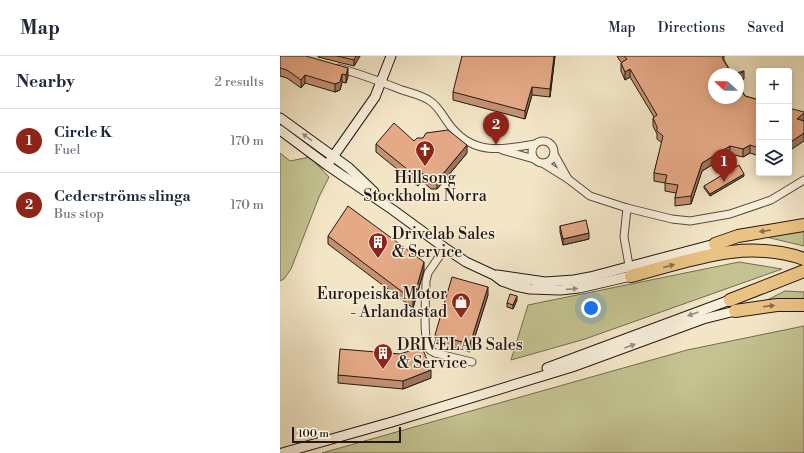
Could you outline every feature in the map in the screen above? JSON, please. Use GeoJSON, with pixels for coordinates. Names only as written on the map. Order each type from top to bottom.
{"type":"FeatureCollection","features":[{"type":"Feature","properties":{"kind":"highway"},"geometry":{"type":"LineString","coordinates":[[715,244],[738,236],[804,225]]}},
{"type":"Feature","properties":{"kind":"highway"},"geometry":{"type":"LineString","coordinates":[[715,244],[762,243],[785,246],[804,251]]}},
{"type":"Feature","properties":{"kind":"highway"},"geometry":{"type":"LineString","coordinates":[[630,271],[739,250],[782,253],[804,259]]}},
{"type":"Feature","properties":{"kind":"highway"},"geometry":{"type":"LineString","coordinates":[[732,306],[799,273]]}},
{"type":"Feature","properties":{"kind":"highway"},"geometry":{"type":"LineString","coordinates":[[732,306],[804,305]]}},
{"type":"Feature","properties":{"kind":"main road"},"geometry":{"type":"LineString","coordinates":[[327,165],[375,97],[391,56]]}},
{"type":"Feature","properties":{"kind":"main road"},"geometry":{"type":"LineString","coordinates":[[280,118],[349,168],[393,210]]}},
{"type":"Feature","properties":{"kind":"main road"},"geometry":{"type":"LineString","coordinates":[[280,130],[444,248],[466,262],[494,275],[502,281],[516,286],[545,290],[579,288],[715,244]]}},
{"type":"Feature","properties":{"kind":"main road"},"geometry":{"type":"LineString","coordinates":[[282,453],[392,422],[486,392],[572,367],[702,319],[732,306]]}},
{"type":"Feature","properties":{"kind":"street"},"geometry":{"type":"LineString","coordinates":[[329,66],[382,81],[431,101],[454,130],[467,141],[481,147],[500,150],[534,159],[568,179],[590,196],[627,208],[672,219],[690,221],[730,214],[771,200],[804,180]]}},
{"type":"Feature","properties":{"kind":"street"},"geometry":{"type":"LineString","coordinates":[[500,150],[544,141],[548,142],[552,145],[554,154],[568,179]]}},
{"type":"Feature","properties":{"kind":"street"},"geometry":{"type":"LineString","coordinates":[[534,159],[532,151],[535,144]]}},
{"type":"Feature","properties":{"kind":"street"},"geometry":{"type":"LineString","coordinates":[[544,164],[550,161],[554,154]]}},
{"type":"Feature","properties":{"kind":"street"},"geometry":{"type":"LineString","coordinates":[[627,208],[624,237],[630,271]]}},
{"type":"Feature","properties":{"kind":"street"},"geometry":{"type":"LineString","coordinates":[[444,248],[428,274],[426,281],[425,335],[430,350],[435,353],[472,362]]}},
{"type":"Feature","properties":{"kind":"shaded area"},"geometry":{"type":"Polygon","coordinates":[[[280,153],[290,161],[310,157],[329,177],[319,197],[291,269],[284,279],[280,281],[280,153]]]}},
{"type":"Feature","properties":{"kind":"shaded area"},"geometry":{"type":"Polygon","coordinates":[[[804,231],[804,246],[766,237],[767,237],[804,231]]]}},
{"type":"Feature","properties":{"kind":"shaded area"},"geometry":{"type":"Polygon","coordinates":[[[739,262],[782,269],[585,339],[511,360],[528,305],[739,262]]]}},
{"type":"Feature","properties":{"kind":"shaded area"},"geometry":{"type":"Polygon","coordinates":[[[785,291],[804,292],[804,300],[761,303],[785,291]]]}},
{"type":"Feature","properties":{"kind":"shaded area"},"geometry":{"type":"Polygon","coordinates":[[[804,326],[804,453],[322,453],[687,350],[804,326]]]}},
{"type":"Feature","properties":{"kind":"building"},"geometry":{"type":"Polygon","coordinates":[[[280,56],[306,56],[348,68],[346,75],[342,74],[340,82],[335,84],[305,75],[301,80],[287,70],[280,68],[280,56]]]}},
{"type":"Feature","properties":{"kind":"building"},"geometry":{"type":"Polygon","coordinates":[[[337,56],[356,56],[354,60],[337,56]]]}},
{"type":"Feature","properties":{"kind":"building"},"geometry":{"type":"Polygon","coordinates":[[[462,56],[554,56],[550,89],[532,87],[525,111],[453,92],[462,56]]]}},
{"type":"Feature","properties":{"kind":"building"},"geometry":{"type":"Polygon","coordinates":[[[624,56],[724,56],[722,58],[728,68],[708,68],[708,104],[744,104],[744,94],[756,99],[756,147],[750,145],[743,149],[730,146],[702,163],[691,196],[675,198],[678,185],[665,183],[667,175],[654,173],[663,136],[657,131],[653,118],[657,115],[630,69],[625,72],[621,63],[627,59],[624,56]]]}},
{"type":"Feature","properties":{"kind":"building"},"geometry":{"type":"Polygon","coordinates":[[[792,109],[804,112],[797,119],[804,121],[804,133],[792,141],[792,109]]]}},
{"type":"Feature","properties":{"kind":"building","name":"Hillsong Stockholm Norra"},"geometry":{"type":"Polygon","coordinates":[[[394,123],[414,141],[417,138],[423,138],[426,133],[448,130],[467,145],[437,181],[431,181],[422,173],[418,178],[376,144],[394,123]]]}},
{"type":"Feature","properties":{"kind":"building"},"geometry":{"type":"Polygon","coordinates":[[[739,165],[744,174],[710,194],[704,186],[739,165]]]}},
{"type":"Feature","properties":{"kind":"building","name":"Drivelab Sales & Service"},"geometry":{"type":"Polygon","coordinates":[[[348,206],[424,262],[413,300],[328,236],[348,206]]]}},
{"type":"Feature","properties":{"kind":"building"},"geometry":{"type":"Polygon","coordinates":[[[586,220],[589,233],[563,239],[560,226],[586,220]]]}},
{"type":"Feature","properties":{"kind":"building","name":"Europeiska Motor - Arlandastad"},"geometry":{"type":"Polygon","coordinates":[[[452,277],[488,287],[470,344],[435,335],[452,277]]]}},
{"type":"Feature","properties":{"kind":"building"},"geometry":{"type":"Polygon","coordinates":[[[510,294],[517,296],[513,305],[507,303],[510,294]]]}},
{"type":"Feature","properties":{"kind":"building","name":"DRIVELAB Sales & Service"},"geometry":{"type":"Polygon","coordinates":[[[422,347],[431,370],[403,381],[338,375],[340,349],[400,354],[422,347]]]}},
{"type":"Feature","properties":{"kind":"place","name":"Cederströms slinga"},"geometry":{"type":"Point","coordinates":[496,145]}},
{"type":"Feature","properties":{"kind":"place","name":"Hillsong Stockholm Norra"},"geometry":{"type":"Point","coordinates":[425,167]}},
{"type":"Feature","properties":{"kind":"place","name":"Circle K"},"geometry":{"type":"Point","coordinates":[724,182]}},
{"type":"Feature","properties":{"kind":"place","name":"Drivelab Sales & Service"},"geometry":{"type":"Point","coordinates":[378,259]}},
{"type":"Feature","properties":{"kind":"place","name":"Europeiska Motor - Arlandastad"},"geometry":{"type":"Point","coordinates":[461,319]}},
{"type":"Feature","properties":{"kind":"place","name":"DRIVELAB Sales & Service"},"geometry":{"type":"Point","coordinates":[383,370]}}]}
